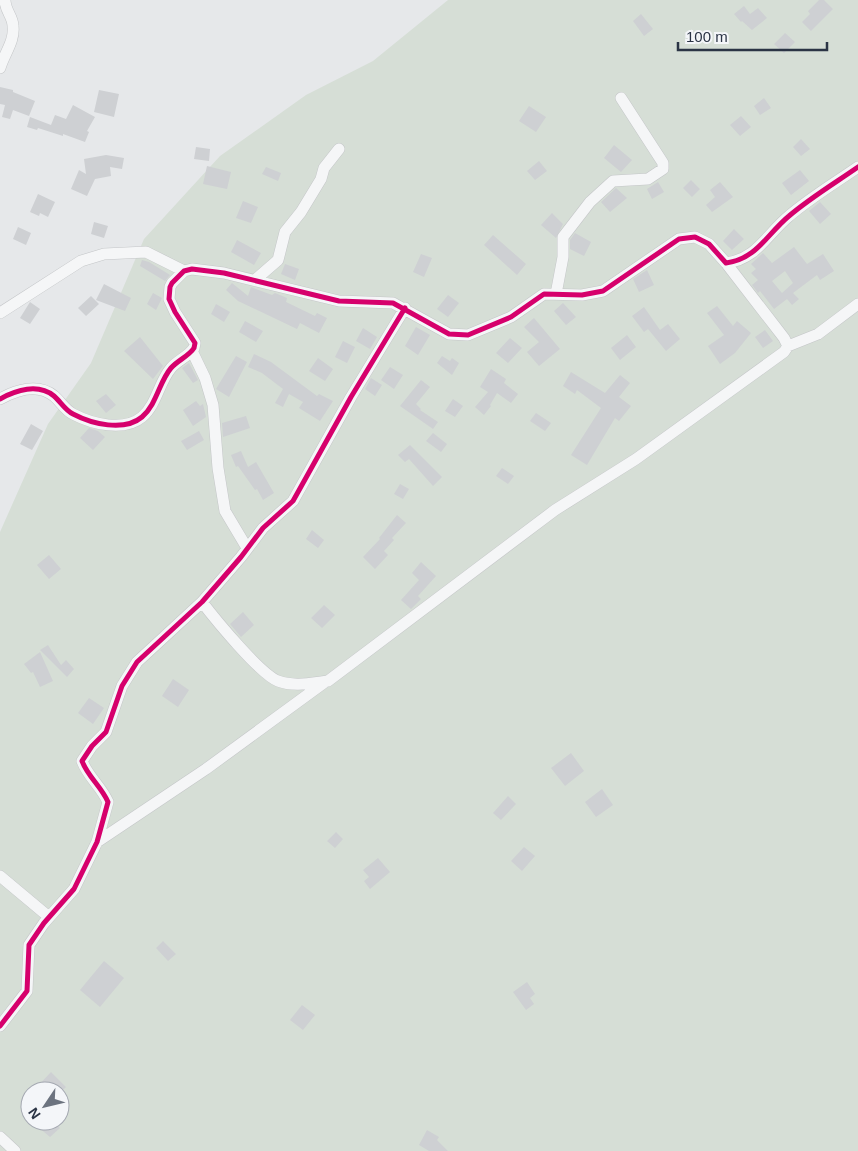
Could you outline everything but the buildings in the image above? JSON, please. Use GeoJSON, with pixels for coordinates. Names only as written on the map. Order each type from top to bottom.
{"type":"FeatureCollection","features":[{"type":"Feature","properties":{"kind":"street"},"geometry":{"type":"LineString","coordinates":[[0,68],[10,46],[14,28],[6,11],[5,0]]}},
{"type":"Feature","properties":{"kind":"street"},"geometry":{"type":"LineString","coordinates":[[556,294],[563,257],[564,237],[590,202],[613,181],[648,179],[662,169],[663,163],[621,98]]}},
{"type":"Feature","properties":{"kind":"street"},"geometry":{"type":"LineString","coordinates":[[255,280],[278,260],[285,232],[301,212],[321,179],[324,168],[339,149]]}},
{"type":"Feature","properties":{"kind":"street"},"geometry":{"type":"LineString","coordinates":[[726,263],[738,262],[756,251],[788,217],[858,167]]}},
{"type":"Feature","properties":{"kind":"street"},"geometry":{"type":"LineString","coordinates":[[0,399],[15,391],[40,390],[48,392],[74,415],[106,425],[129,424],[143,416],[153,403],[170,368],[192,351],[194,343],[174,312],[169,299],[170,287],[184,271],[192,269],[224,273],[339,302],[393,302],[449,334],[468,335],[510,317],[544,294],[582,295],[603,291],[679,239],[695,237],[709,244],[726,263],[788,346]]}},
{"type":"Feature","properties":{"kind":"street"},"geometry":{"type":"LineString","coordinates":[[0,313],[80,261],[104,254],[146,252],[184,271]]}},
{"type":"Feature","properties":{"kind":"street"},"geometry":{"type":"LineString","coordinates":[[97,842],[206,769],[555,510],[636,459],[784,352],[788,346],[818,334],[858,304]]}},
{"type":"Feature","properties":{"kind":"street"},"geometry":{"type":"LineString","coordinates":[[0,1026],[26,991],[29,945],[49,917],[74,889],[97,842],[108,802],[96,780],[87,773],[82,761],[92,746],[106,732],[122,686],[138,662],[202,602],[263,528],[293,501],[356,389],[405,308]]}},
{"type":"Feature","properties":{"kind":"street"},"geometry":{"type":"LineString","coordinates":[[192,351],[205,378],[213,405],[218,468],[225,511],[248,548]]}},
{"type":"Feature","properties":{"kind":"street"},"geometry":{"type":"LineString","coordinates":[[202,602],[233,639],[276,680],[304,685],[328,680]]}},
{"type":"Feature","properties":{"kind":"street"},"geometry":{"type":"LineString","coordinates":[[0,876],[49,917]]}},
{"type":"Feature","properties":{"kind":"street"},"geometry":{"type":"LineString","coordinates":[[0,1137],[15,1151]]}},
{"type":"Feature","properties":{"kind":"shaded area"},"geometry":{"type":"Polygon","coordinates":[[[448,0],[858,0],[858,1151],[0,1151],[0,532],[48,424],[91,363],[144,239],[220,156],[306,95],[373,61],[448,0]]]}},
{"type":"Feature","properties":{"kind":"cycle path"},"geometry":{"type":"LineString","coordinates":[[0,399],[27,389],[41,390],[54,396],[73,414],[89,421],[108,425],[135,422],[147,412],[171,368],[194,348],[195,343],[169,299],[172,283],[184,271],[192,269],[224,273],[339,301],[393,303],[449,334],[468,335],[511,317],[544,294],[582,295],[603,291],[679,239],[695,237],[709,244],[726,263],[737,261],[761,245],[797,209],[858,167]]}},
{"type":"Feature","properties":{"kind":"cycle path"},"geometry":{"type":"LineString","coordinates":[[0,1026],[27,991],[29,945],[44,923],[74,889],[97,842],[108,802],[82,761],[92,746],[106,732],[122,686],[137,662],[202,602],[263,528],[293,501],[351,397],[405,308]]}}]}
